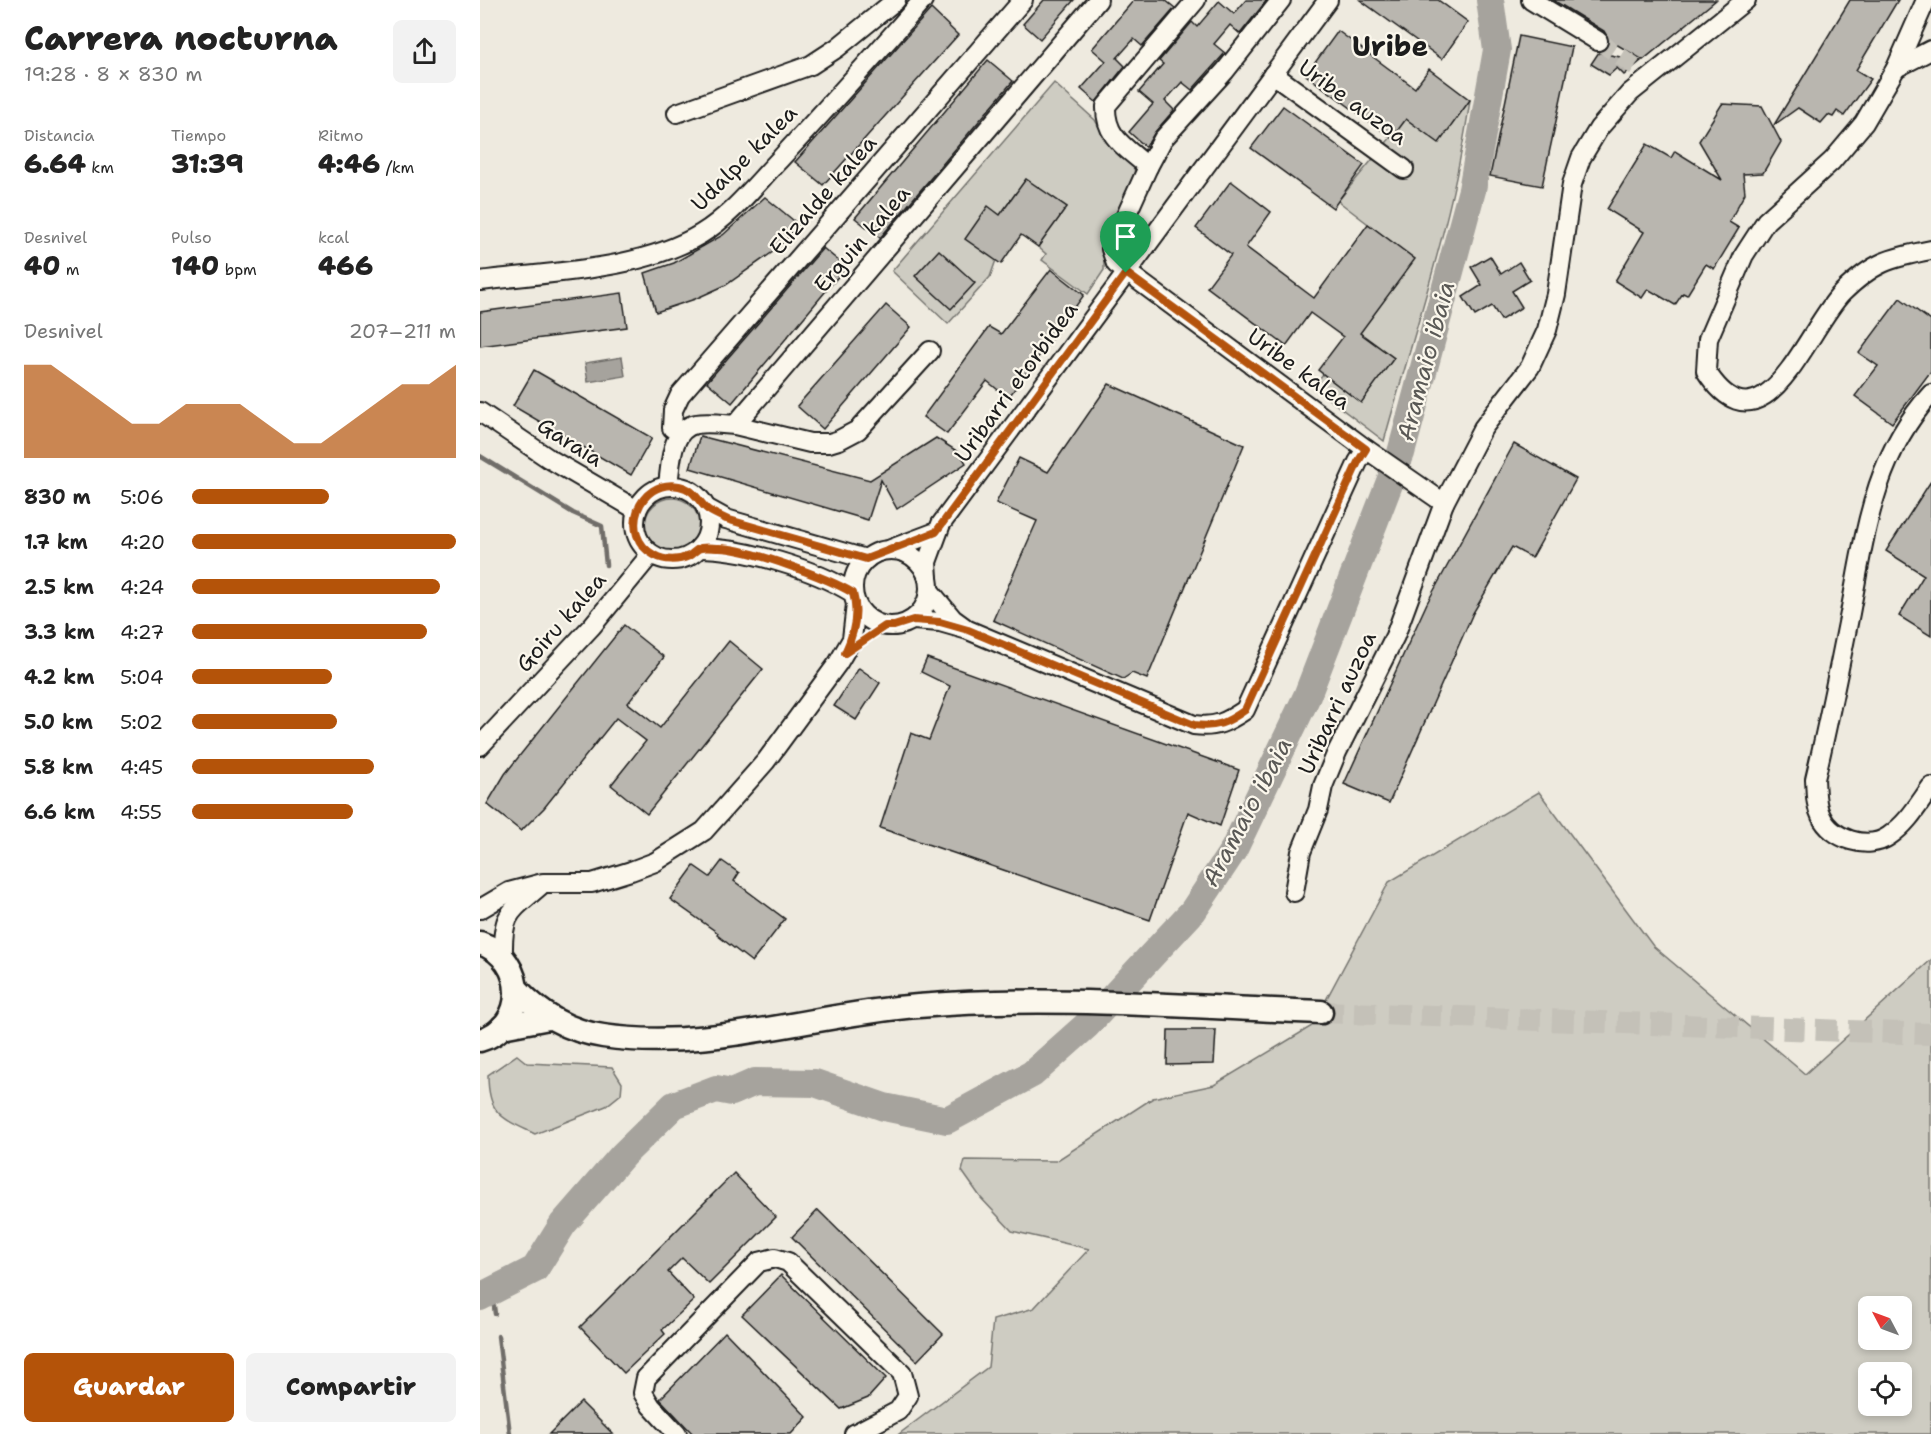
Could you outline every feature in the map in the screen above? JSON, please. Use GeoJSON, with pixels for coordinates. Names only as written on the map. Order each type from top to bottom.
{"type":"FeatureCollection","features":[{"type":"Feature","properties":{"kind":"main road"},"geometry":{"type":"LineString","coordinates":[[480,943],[503,956],[514,972],[518,990],[513,1009],[501,1027]]}},
{"type":"Feature","properties":{"kind":"main road"},"geometry":{"type":"LineString","coordinates":[[518,990],[549,1018],[603,1036],[677,1041],[917,1006],[1054,1001],[1321,1012]]}},
{"type":"Feature","properties":{"kind":"main road"},"geometry":{"type":"LineString","coordinates":[[480,1040],[501,1027],[549,1018]]}},
{"type":"Feature","properties":{"kind":"street","name":"Udalpe kalea"},"geometry":{"type":"LineString","coordinates":[[677,113],[810,65],[837,48],[896,0]]}},
{"type":"Feature","properties":{"kind":"street","name":"Udalpe kalea"},"geometry":{"type":"LineString","coordinates":[[480,281],[613,264],[652,255],[701,234],[755,186],[923,0]]}},
{"type":"Feature","properties":{"kind":"street","name":"Elizalde kalea"},"geometry":{"type":"LineString","coordinates":[[672,428],[673,410],[681,395],[1023,0]]}},
{"type":"Feature","properties":{"kind":"street","name":"Erguin kalea"},"geometry":{"type":"LineString","coordinates":[[735,424],[1098,0]]}},
{"type":"Feature","properties":{"kind":"street"},"geometry":{"type":"LineString","coordinates":[[1148,167],[1110,132],[1105,121],[1106,106],[1196,0]]}},
{"type":"Feature","properties":{"kind":"street"},"geometry":{"type":"LineString","coordinates":[[1126,273],[1116,264],[1111,249],[1163,139],[1225,71],[1281,0]]}},
{"type":"Feature","properties":{"kind":"street","name":"Uribarri etorbidea"},"geometry":{"type":"LineString","coordinates":[[936,532],[1328,0]]}},
{"type":"Feature","properties":{"kind":"street"},"geometry":{"type":"LineString","coordinates":[[1531,0],[1598,41]]}},
{"type":"Feature","properties":{"kind":"street","name":"Uribarri auzoa"},"geometry":{"type":"LineString","coordinates":[[1294,892],[1301,852],[1318,810],[1323,786],[1336,752],[1395,636],[1444,503],[1483,428],[1530,367],[1547,330],[1556,294],[1572,184],[1581,158],[1599,128],[1649,76],[1746,0]]}},
{"type":"Feature","properties":{"kind":"street"},"geometry":{"type":"LineString","coordinates":[[1924,5],[1931,45]]}},
{"type":"Feature","properties":{"kind":"street"},"geometry":{"type":"LineString","coordinates":[[1924,5],[1896,68],[1864,123],[1832,161],[1766,221],[1744,255],[1711,330],[1705,356],[1706,371],[1727,398],[1740,402],[1763,397],[1778,385],[1842,293],[1880,262],[1931,250]]}},
{"type":"Feature","properties":{"kind":"street"},"geometry":{"type":"LineString","coordinates":[[1896,68],[1931,50]]}},
{"type":"Feature","properties":{"kind":"street","name":"Uribe auzoa"},"geometry":{"type":"LineString","coordinates":[[1273,74],[1404,169]]}},
{"type":"Feature","properties":{"kind":"street","name":"Uribe kalea"},"geometry":{"type":"LineString","coordinates":[[1126,273],[1366,449],[1444,503]]}},
{"type":"Feature","properties":{"kind":"street"},"geometry":{"type":"LineString","coordinates":[[668,486],[673,446],[681,433],[694,424],[735,424],[810,443],[829,443],[839,440],[858,430],[930,351]]}},
{"type":"Feature","properties":{"kind":"street"},"geometry":{"type":"LineString","coordinates":[[1931,394],[1896,444],[1880,474],[1867,524],[1815,779],[1816,802],[1821,818],[1834,832],[1850,840],[1867,843],[1887,838],[1906,823],[1931,787]]}},
{"type":"Feature","properties":{"kind":"street","name":"Garaia"},"geometry":{"type":"LineString","coordinates":[[480,412],[548,458],[637,510]]}},
{"type":"Feature","properties":{"kind":"street"},"geometry":{"type":"LineString","coordinates":[[699,548],[722,548],[777,562],[840,585],[854,598],[868,618],[885,626],[894,626],[913,620],[940,622],[968,630],[1194,725],[1209,727],[1226,723],[1245,710],[1366,449]]}},
{"type":"Feature","properties":{"kind":"street"},"geometry":{"type":"LineString","coordinates":[[706,508],[709,529],[699,548],[691,555],[671,560],[651,554],[636,534],[634,522],[637,510],[649,493],[668,486],[678,486],[695,493],[706,508],[726,519],[866,559]]}},
{"type":"Feature","properties":{"kind":"street"},"geometry":{"type":"LineString","coordinates":[[480,909],[509,892],[543,883],[592,883],[631,871],[655,862],[704,831],[766,761],[845,653],[852,639],[853,580],[866,559],[882,550],[891,549],[936,532]]}},
{"type":"Feature","properties":{"kind":"street"},"geometry":{"type":"LineString","coordinates":[[913,620],[921,612],[929,584],[927,562],[936,532]]}},
{"type":"Feature","properties":{"kind":"street"},"geometry":{"type":"LineString","coordinates":[[891,549],[915,557],[923,566],[929,584],[953,619],[968,630]]}},
{"type":"Feature","properties":{"kind":"street","name":"Goiru kalea"},"geometry":{"type":"LineString","coordinates":[[480,746],[592,626],[651,554]]}},
{"type":"Feature","properties":{"kind":"street"},"geometry":{"type":"LineString","coordinates":[[845,653],[885,626]]}},
{"type":"Feature","properties":{"kind":"street"},"geometry":{"type":"LineString","coordinates":[[503,956],[503,927],[513,909],[543,883]]}},
{"type":"Feature","properties":{"kind":"street"},"geometry":{"type":"LineString","coordinates":[[677,1434],[651,1406],[643,1393],[646,1378],[759,1262],[776,1258],[788,1262],[902,1373],[908,1396],[898,1411],[855,1434]]}},
{"type":"Feature","properties":{"kind":"shaded area"},"geometry":{"type":"Polygon","coordinates":[[[1054,83],[1095,120],[1106,140],[1134,165],[1135,179],[1108,228],[1104,244],[1104,270],[1088,294],[1042,260],[1046,254],[1038,247],[1067,207],[1026,179],[1000,215],[988,207],[966,238],[996,260],[990,277],[948,324],[892,271],[1054,83]]]}},
{"type":"Feature","properties":{"kind":"shaded area"},"geometry":{"type":"Polygon","coordinates":[[[1470,100],[1444,229],[1384,441],[1313,387],[1323,374],[1361,402],[1394,358],[1360,333],[1414,259],[1338,201],[1406,119],[1439,142],[1470,100]]]}},
{"type":"Feature","properties":{"kind":"shaded area"},"geometry":{"type":"Polygon","coordinates":[[[622,357],[625,376],[588,382],[585,363],[622,357]]]}},
{"type":"Feature","properties":{"kind":"shaded area"},"geometry":{"type":"Polygon","coordinates":[[[672,498],[682,500],[691,506],[697,515],[699,525],[697,535],[691,544],[682,550],[672,552],[662,550],[653,544],[647,535],[645,525],[647,515],[653,506],[662,500],[672,498]]]}},
{"type":"Feature","properties":{"kind":"shaded area"},"geometry":{"type":"Polygon","coordinates":[[[1539,792],[1653,946],[1805,1074],[1931,960],[1931,1434],[899,1434],[988,1367],[993,1320],[1034,1308],[1089,1249],[1012,1231],[981,1198],[962,1171],[965,1160],[1056,1161],[1153,1098],[1214,1085],[1312,1026],[1389,882],[1539,792]]]}},
{"type":"Feature","properties":{"kind":"shaded area"},"geometry":{"type":"Polygon","coordinates":[[[517,1055],[527,1063],[612,1067],[622,1083],[621,1094],[606,1106],[535,1134],[499,1114],[491,1099],[488,1075],[517,1055]]]}},
{"type":"Feature","properties":{"kind":"building"},"geometry":{"type":"Polygon","coordinates":[[[1044,0],[1074,0],[1040,39],[1023,24],[1044,0]]]}},
{"type":"Feature","properties":{"kind":"building"},"geometry":{"type":"Polygon","coordinates":[[[1134,0],[1165,0],[1175,8],[1142,46],[1134,39],[1117,58],[1125,66],[1096,102],[1081,89],[1106,61],[1092,49],[1134,0]]]}},
{"type":"Feature","properties":{"kind":"building"},"geometry":{"type":"Polygon","coordinates":[[[1246,0],[1267,0],[1240,34],[1230,25],[1214,44],[1225,53],[1192,90],[1182,82],[1165,101],[1174,110],[1155,132],[1146,147],[1129,132],[1153,104],[1139,92],[1163,64],[1159,61],[1192,22],[1197,27],[1219,1],[1234,14],[1246,0]]]}},
{"type":"Feature","properties":{"kind":"building"},"geometry":{"type":"Polygon","coordinates":[[[1360,0],[1438,0],[1468,22],[1442,59],[1360,0]]]}},
{"type":"Feature","properties":{"kind":"building"},"geometry":{"type":"Polygon","coordinates":[[[1553,0],[1716,0],[1643,60],[1609,40],[1604,31],[1553,0]]]}},
{"type":"Feature","properties":{"kind":"building"},"geometry":{"type":"Polygon","coordinates":[[[1850,0],[1898,0],[1856,70],[1871,79],[1844,116],[1837,111],[1833,117],[1828,115],[1821,123],[1798,108],[1774,125],[1850,0]]]}},
{"type":"Feature","properties":{"kind":"building"},"geometry":{"type":"Polygon","coordinates":[[[931,9],[958,35],[823,185],[795,162],[931,9]]]}},
{"type":"Feature","properties":{"kind":"building"},"geometry":{"type":"Polygon","coordinates":[[[1338,31],[1415,88],[1429,69],[1470,100],[1439,143],[1406,119],[1392,138],[1306,75],[1338,31]]]}},
{"type":"Feature","properties":{"kind":"building"},"geometry":{"type":"Polygon","coordinates":[[[1519,36],[1572,47],[1542,186],[1490,176],[1519,36]]]}},
{"type":"Feature","properties":{"kind":"building"},"geometry":{"type":"Polygon","coordinates":[[[1599,52],[1641,61],[1624,75],[1617,68],[1609,75],[1591,64],[1599,52]]]}},
{"type":"Feature","properties":{"kind":"building"},"geometry":{"type":"Polygon","coordinates":[[[988,60],[1013,81],[880,238],[855,218],[988,60]]]}},
{"type":"Feature","properties":{"kind":"building"},"geometry":{"type":"Polygon","coordinates":[[[1722,104],[1762,106],[1781,142],[1763,173],[1743,174],[1745,193],[1729,222],[1739,228],[1714,269],[1706,264],[1687,295],[1683,293],[1675,305],[1648,289],[1642,298],[1615,281],[1644,232],[1607,209],[1647,144],[1671,158],[1675,151],[1722,180],[1699,141],[1722,104]]]}},
{"type":"Feature","properties":{"kind":"building"},"geometry":{"type":"Polygon","coordinates":[[[1283,106],[1364,165],[1333,208],[1251,148],[1283,106]]]}},
{"type":"Feature","properties":{"kind":"building"},"geometry":{"type":"Polygon","coordinates":[[[1026,179],[1067,207],[1038,247],[1021,235],[1001,264],[965,239],[988,206],[1000,215],[1026,179]]]}},
{"type":"Feature","properties":{"kind":"building"},"geometry":{"type":"Polygon","coordinates":[[[1231,181],[1271,212],[1246,247],[1314,298],[1368,224],[1415,259],[1360,333],[1394,358],[1361,403],[1318,370],[1343,337],[1310,313],[1286,346],[1207,287],[1231,255],[1196,228],[1231,181]]]}},
{"type":"Feature","properties":{"kind":"building"},"geometry":{"type":"Polygon","coordinates":[[[765,197],[799,225],[777,249],[726,285],[695,299],[656,312],[645,273],[674,263],[723,235],[765,197]]]}},
{"type":"Feature","properties":{"kind":"building"},"geometry":{"type":"Polygon","coordinates":[[[823,248],[846,267],[732,403],[707,382],[823,248]]]}},
{"type":"Feature","properties":{"kind":"building"},"geometry":{"type":"Polygon","coordinates":[[[939,250],[975,283],[951,309],[915,276],[939,250]]]}},
{"type":"Feature","properties":{"kind":"building"},"geometry":{"type":"Polygon","coordinates":[[[1490,256],[1501,274],[1519,262],[1530,280],[1512,291],[1522,307],[1501,320],[1492,306],[1475,316],[1463,297],[1482,285],[1471,267],[1490,256]]]}},
{"type":"Feature","properties":{"kind":"building"},"geometry":{"type":"Polygon","coordinates":[[[1051,269],[1084,295],[1008,398],[987,381],[947,434],[923,417],[989,327],[1001,334],[1051,269]]]}},
{"type":"Feature","properties":{"kind":"building"},"geometry":{"type":"Polygon","coordinates":[[[622,293],[627,327],[480,346],[480,312],[622,293]]]}},
{"type":"Feature","properties":{"kind":"building"},"geometry":{"type":"Polygon","coordinates":[[[1900,298],[1931,321],[1931,371],[1892,423],[1855,396],[1878,366],[1859,353],[1900,298]]]}},
{"type":"Feature","properties":{"kind":"building"},"geometry":{"type":"Polygon","coordinates":[[[886,305],[911,327],[823,429],[797,406],[886,305]]]}},
{"type":"Feature","properties":{"kind":"building"},"geometry":{"type":"Polygon","coordinates":[[[534,370],[652,438],[631,475],[513,406],[534,370]]]}},
{"type":"Feature","properties":{"kind":"building"},"geometry":{"type":"Polygon","coordinates":[[[1109,384],[1244,445],[1147,679],[1132,673],[1123,679],[993,620],[1037,521],[996,503],[1019,458],[1048,472],[1109,384]]]}},
{"type":"Feature","properties":{"kind":"building"},"geometry":{"type":"Polygon","coordinates":[[[700,436],[870,480],[936,438],[960,453],[966,463],[897,509],[881,480],[868,520],[690,468],[700,436]]]}},
{"type":"Feature","properties":{"kind":"building"},"geometry":{"type":"Polygon","coordinates":[[[1514,444],[1576,479],[1532,558],[1512,547],[1473,613],[1389,803],[1344,784],[1427,603],[1514,444]]]}},
{"type":"Feature","properties":{"kind":"building"},"geometry":{"type":"Polygon","coordinates":[[[1931,481],[1931,636],[1899,616],[1924,575],[1886,551],[1931,481]]]}},
{"type":"Feature","properties":{"kind":"building"},"geometry":{"type":"Polygon","coordinates":[[[624,625],[664,657],[628,703],[660,728],[729,641],[763,669],[647,814],[611,785],[646,741],[616,718],[544,808],[521,831],[487,804],[505,774],[624,625]]]}},
{"type":"Feature","properties":{"kind":"building"},"geometry":{"type":"Polygon","coordinates":[[[927,658],[1239,770],[1220,826],[1188,812],[1150,920],[880,828],[911,733],[929,740],[950,686],[921,672],[927,658]]]}},
{"type":"Feature","properties":{"kind":"building"},"geometry":{"type":"Polygon","coordinates":[[[859,668],[880,683],[856,720],[834,706],[859,668]]]}},
{"type":"Feature","properties":{"kind":"building"},"geometry":{"type":"Polygon","coordinates":[[[722,861],[739,873],[734,881],[785,919],[752,962],[717,935],[718,933],[670,899],[694,866],[710,877],[722,861]]]}},
{"type":"Feature","properties":{"kind":"building"},"geometry":{"type":"Polygon","coordinates":[[[1168,1030],[1216,1030],[1214,1064],[1167,1065],[1168,1030]]]}},
{"type":"Feature","properties":{"kind":"building"},"geometry":{"type":"Polygon","coordinates":[[[734,1173],[776,1217],[709,1284],[682,1258],[668,1272],[694,1300],[662,1330],[665,1334],[624,1373],[580,1327],[734,1173]]]}},
{"type":"Feature","properties":{"kind":"building"},"geometry":{"type":"Polygon","coordinates":[[[818,1210],[943,1334],[917,1361],[792,1237],[818,1210]]]}},
{"type":"Feature","properties":{"kind":"building"},"geometry":{"type":"Polygon","coordinates":[[[781,1275],[886,1378],[868,1398],[841,1409],[742,1315],[781,1275]]]}},
{"type":"Feature","properties":{"kind":"building"},"geometry":{"type":"Polygon","coordinates":[[[725,1332],[807,1417],[791,1434],[693,1434],[660,1399],[725,1332]]]}},
{"type":"Feature","properties":{"kind":"building"},"geometry":{"type":"Polygon","coordinates":[[[581,1402],[613,1434],[549,1434],[581,1402]]]}},
{"type":"Feature","properties":{"kind":"waterway","name":"Aramaio ibaia"},"geometry":{"type":"LineString","coordinates":[[480,1297],[535,1269],[563,1224],[623,1155],[674,1105],[716,1089],[732,1092],[755,1082],[815,1083],[884,1107],[947,1120],[1032,1074],[1087,1025],[1193,911],[1234,849],[1307,696],[1401,453],[1472,190],[1497,50],[1490,0]]}},
{"type":"Feature","properties":{"kind":"waterway"},"geometry":{"type":"LineString","coordinates":[[480,456],[573,513],[602,526],[606,565]]}},
{"type":"Feature","properties":{"kind":"waterway"},"geometry":{"type":"LineString","coordinates":[[492,1291],[495,1314]]}},
{"type":"Feature","properties":{"kind":"waterway"},"geometry":{"type":"LineString","coordinates":[[498,1336],[510,1434]]}},
{"type":"Feature","properties":{"kind":"tunnel"},"geometry":{"type":"LineString","coordinates":[[1598,41],[1649,76]]}},
{"type":"Feature","properties":{"kind":"tunnel"},"geometry":{"type":"LineString","coordinates":[[1321,1012],[1931,1034]]}},
{"type":"Feature","properties":{"kind":"district","name":"Uribe"},"geometry":{"type":"Point","coordinates":[1390,46]}},
{"type":"Feature","properties":{"kind":"route"},"geometry":{"type":"LineString","coordinates":[[1126,273],[1366,449],[1359,458],[1245,710],[1226,723],[1209,727],[1194,725],[951,624],[913,620],[904,624],[885,626],[845,653],[852,639],[856,604],[853,593],[840,585],[777,562],[722,548],[699,548],[682,559],[671,560],[651,554],[642,545],[636,534],[634,522],[637,510],[649,493],[668,486],[687,488],[702,500],[706,508],[726,519],[866,559],[882,550],[918,540],[936,532],[1126,273]]}}]}
